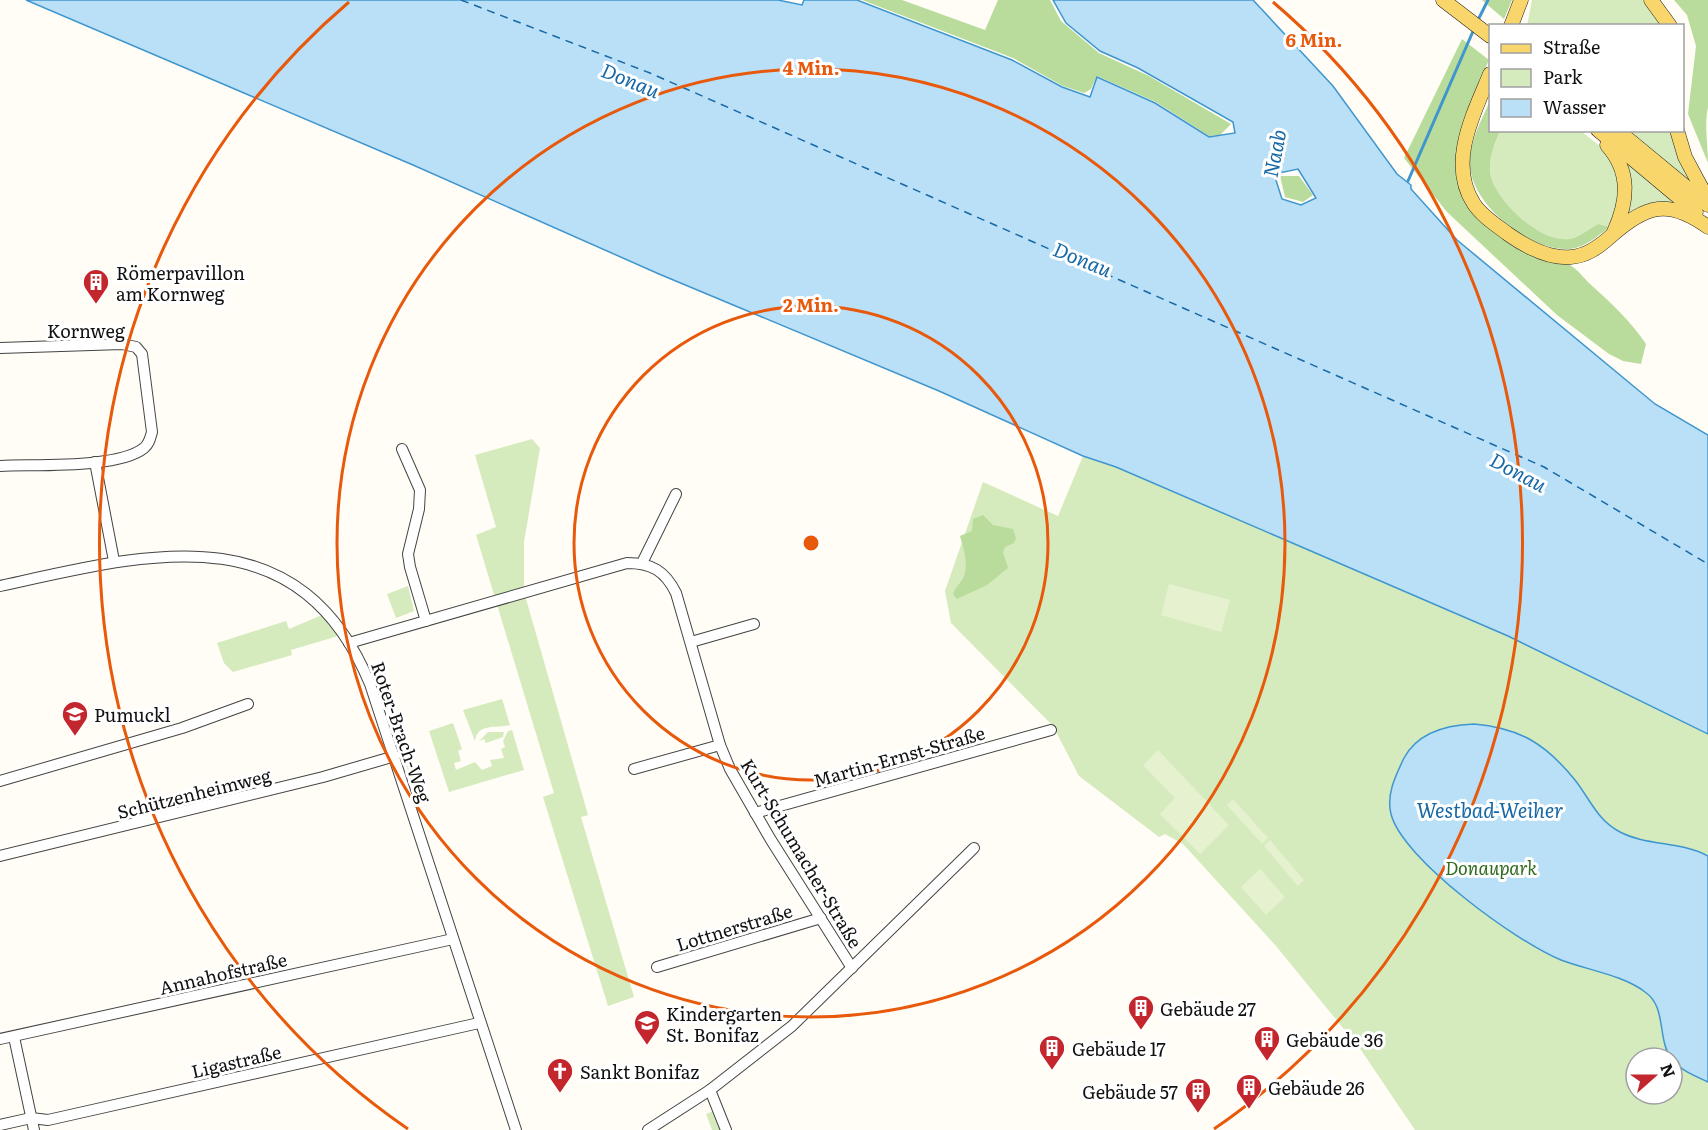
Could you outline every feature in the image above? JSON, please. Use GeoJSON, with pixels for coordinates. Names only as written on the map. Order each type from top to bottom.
{"type":"FeatureCollection","features":[{"type":"Feature","properties":{"kind":"main road"},"geometry":{"type":"LineString","coordinates":[[1444,0],[1489,35]]}},
{"type":"Feature","properties":{"kind":"main road"},"geometry":{"type":"LineString","coordinates":[[1651,0],[1669,24]]}},
{"type":"Feature","properties":{"kind":"main road"},"geometry":{"type":"LineString","coordinates":[[1511,24],[1519,5]]}},
{"type":"Feature","properties":{"kind":"main road"},"geometry":{"type":"LineString","coordinates":[[1489,77],[1464,143],[1462,169],[1466,187],[1474,204],[1485,216],[1513,237],[1534,250],[1571,257],[1593,249],[1640,216],[1659,208],[1680,210],[1708,227]]}},
{"type":"Feature","properties":{"kind":"main road"},"geometry":{"type":"LineString","coordinates":[[1595,132],[1617,158],[1625,179],[1625,202],[1613,234]]}},
{"type":"Feature","properties":{"kind":"main road"},"geometry":{"type":"LineString","coordinates":[[1600,132],[1708,222]]}},
{"type":"Feature","properties":{"kind":"main road"},"geometry":{"type":"LineString","coordinates":[[1619,132],[1708,205]]}},
{"type":"Feature","properties":{"kind":"main road"},"geometry":{"type":"LineString","coordinates":[[1678,132],[1685,158],[1708,200]]}},
{"type":"Feature","properties":{"kind":"street","name":"Kornweg"},"geometry":{"type":"LineString","coordinates":[[0,348],[122,344],[136,347],[142,354],[152,432],[149,442],[134,454],[94,462],[0,466]]}},
{"type":"Feature","properties":{"kind":"street"},"geometry":{"type":"LineString","coordinates":[[402,449],[420,490],[419,509],[408,554],[426,621]]}},
{"type":"Feature","properties":{"kind":"street"},"geometry":{"type":"LineString","coordinates":[[94,462],[114,561]]}},
{"type":"Feature","properties":{"kind":"street"},"geometry":{"type":"LineString","coordinates":[[350,643],[627,563],[642,563],[676,494]]}},
{"type":"Feature","properties":{"kind":"street","name":"Roter-Brach-Weg"},"geometry":{"type":"LineString","coordinates":[[0,586],[114,561],[202,555],[250,565],[297,588],[336,622],[350,643],[370,684],[479,1023],[516,1130]]}},
{"type":"Feature","properties":{"kind":"street","name":"Kurt-Schumacher-Straße"},"geometry":{"type":"LineString","coordinates":[[642,563],[653,566],[670,582],[691,642],[720,745],[730,769],[852,968]]}},
{"type":"Feature","properties":{"kind":"street"},"geometry":{"type":"LineString","coordinates":[[691,642],[754,624]]}},
{"type":"Feature","properties":{"kind":"street"},"geometry":{"type":"LineString","coordinates":[[0,781],[190,725],[248,704]]}},
{"type":"Feature","properties":{"kind":"street","name":"Martin-Ernst-Straße"},"geometry":{"type":"LineString","coordinates":[[755,813],[1051,730]]}},
{"type":"Feature","properties":{"kind":"street"},"geometry":{"type":"LineString","coordinates":[[634,769],[720,745]]}},
{"type":"Feature","properties":{"kind":"street","name":"Schützenheimweg"},"geometry":{"type":"LineString","coordinates":[[0,856],[314,780],[395,756]]}},
{"type":"Feature","properties":{"kind":"street"},"geometry":{"type":"LineString","coordinates":[[648,1130],[710,1090],[792,1026],[974,848]]}},
{"type":"Feature","properties":{"kind":"street","name":"Lottnerstraße"},"geometry":{"type":"LineString","coordinates":[[657,967],[821,918]]}},
{"type":"Feature","properties":{"kind":"street","name":"Annahofstraße"},"geometry":{"type":"LineString","coordinates":[[0,1039],[453,939]]}},
{"type":"Feature","properties":{"kind":"street","name":"Ligastraße"},"geometry":{"type":"LineString","coordinates":[[0,1125],[31,1118],[48,1120],[479,1023]]}},
{"type":"Feature","properties":{"kind":"street"},"geometry":{"type":"LineString","coordinates":[[14,1037],[34,1130]]}},
{"type":"Feature","properties":{"kind":"street"},"geometry":{"type":"LineString","coordinates":[[710,1090],[726,1130]]}},
{"type":"Feature","properties":{"kind":"green space"},"geometry":{"type":"Polygon","coordinates":[[[862,0],[902,0],[985,30],[998,0],[1050,0],[1061,21],[1099,53],[1149,76],[1231,124],[1220,135],[1209,136],[1156,102],[1097,76],[1091,89],[1084,93],[1063,86],[1013,58],[862,0]]]}},
{"type":"Feature","properties":{"kind":"green space"},"geometry":{"type":"Polygon","coordinates":[[[1482,0],[1512,0],[1504,19],[1482,0]]]}},
{"type":"Feature","properties":{"kind":"green space"},"geometry":{"type":"Polygon","coordinates":[[[1532,0],[1643,0],[1661,24],[1527,24],[1532,0]]]}},
{"type":"Feature","properties":{"kind":"green space"},"geometry":{"type":"Polygon","coordinates":[[[1674,0],[1708,0],[1706,128],[1708,163],[1688,114],[1696,46],[1687,15],[1674,0]]]}},
{"type":"Feature","properties":{"kind":"green space"},"geometry":{"type":"Polygon","coordinates":[[[1462,39],[1489,60],[1466,116],[1459,140],[1456,163],[1460,185],[1470,206],[1489,227],[1518,248],[1530,254],[1564,262],[1578,271],[1640,335],[1646,344],[1641,364],[1623,361],[1609,354],[1557,315],[1447,212],[1404,158],[1462,39]]]}},
{"type":"Feature","properties":{"kind":"green space"},"geometry":{"type":"Polygon","coordinates":[[[1489,103],[1489,132],[1500,132],[1492,155],[1490,174],[1504,201],[1525,222],[1550,236],[1562,239],[1574,238],[1598,224],[1610,227],[1591,241],[1570,249],[1538,243],[1506,224],[1481,197],[1474,182],[1470,158],[1479,125],[1489,103]]]}},
{"type":"Feature","properties":{"kind":"green space"},"geometry":{"type":"Polygon","coordinates":[[[1500,132],[1582,132],[1606,151],[1614,163],[1622,197],[1610,227],[1598,224],[1574,238],[1562,239],[1550,236],[1525,222],[1504,201],[1492,180],[1490,161],[1500,132]]]}},
{"type":"Feature","properties":{"kind":"green space"},"geometry":{"type":"Polygon","coordinates":[[[1628,132],[1672,132],[1691,180],[1690,183],[1628,132]]]}},
{"type":"Feature","properties":{"kind":"green space"},"geometry":{"type":"Polygon","coordinates":[[[1627,160],[1675,201],[1674,203],[1659,203],[1625,222],[1631,191],[1624,164],[1627,160]]]}},
{"type":"Feature","properties":{"kind":"green space"},"geometry":{"type":"Polygon","coordinates":[[[1280,176],[1299,176],[1313,195],[1303,202],[1285,197],[1280,176]]]}},
{"type":"Feature","properties":{"kind":"green space"},"geometry":{"type":"Polygon","coordinates":[[[532,439],[540,448],[524,542],[524,592],[588,815],[581,817],[634,997],[608,1006],[543,797],[554,793],[476,535],[496,527],[475,455],[532,439]]]}},
{"type":"Feature","properties":{"kind":"green space","name":"Donaupark"},"geometry":{"type":"Polygon","coordinates":[[[1083,456],[1116,467],[1472,620],[1564,662],[1708,734],[1708,1130],[1415,1130],[1361,1050],[1276,946],[1183,844],[1165,834],[1159,837],[1079,776],[1053,726],[951,623],[945,591],[983,482],[1058,516],[1083,456]]]}},
{"type":"Feature","properties":{"kind":"green space"},"geometry":{"type":"Polygon","coordinates":[[[983,515],[993,525],[1013,529],[1016,538],[1014,543],[1005,547],[1003,552],[1008,568],[987,585],[957,599],[953,594],[964,576],[966,567],[960,536],[972,531],[973,519],[983,515]]]}},
{"type":"Feature","properties":{"kind":"green space"},"geometry":{"type":"Polygon","coordinates":[[[1169,584],[1230,600],[1221,632],[1161,615],[1169,584]]]}},
{"type":"Feature","properties":{"kind":"green space"},"geometry":{"type":"Polygon","coordinates":[[[408,586],[414,611],[396,618],[387,594],[408,586]]]}},
{"type":"Feature","properties":{"kind":"green space"},"geometry":{"type":"Polygon","coordinates":[[[322,615],[338,636],[291,650],[292,655],[233,672],[224,663],[217,643],[286,621],[289,629],[322,615]]]}},
{"type":"Feature","properties":{"kind":"green space"},"geometry":{"type":"Polygon","coordinates":[[[502,699],[510,725],[488,727],[480,731],[475,741],[463,710],[502,699]]]}},
{"type":"Feature","properties":{"kind":"green space"},"geometry":{"type":"Polygon","coordinates":[[[453,723],[462,749],[458,751],[461,761],[454,763],[456,770],[475,762],[482,770],[492,766],[490,760],[504,758],[501,749],[505,747],[503,741],[508,731],[512,730],[524,770],[449,792],[429,731],[453,723]]]}},
{"type":"Feature","properties":{"kind":"green space"},"geometry":{"type":"Polygon","coordinates":[[[488,732],[504,732],[503,737],[486,743],[484,739],[479,741],[488,732]]]}},
{"type":"Feature","properties":{"kind":"green space"},"geometry":{"type":"Polygon","coordinates":[[[1158,750],[1229,825],[1200,854],[1160,814],[1175,798],[1143,765],[1158,750]]]}},
{"type":"Feature","properties":{"kind":"green space"},"geometry":{"type":"Polygon","coordinates":[[[407,753],[422,801],[418,802],[403,755],[407,753]]]}},
{"type":"Feature","properties":{"kind":"green space"},"geometry":{"type":"Polygon","coordinates":[[[1233,799],[1268,838],[1262,844],[1227,805],[1233,799]]]}},
{"type":"Feature","properties":{"kind":"green space"},"geometry":{"type":"Polygon","coordinates":[[[1270,840],[1304,880],[1298,886],[1264,846],[1270,840]]]}},
{"type":"Feature","properties":{"kind":"green space"},"geometry":{"type":"Polygon","coordinates":[[[1260,869],[1285,897],[1266,915],[1241,887],[1260,869]]]}},
{"type":"Feature","properties":{"kind":"green space"},"geometry":{"type":"Polygon","coordinates":[[[716,1110],[724,1130],[712,1130],[706,1114],[716,1110]]]}},
{"type":"Feature","properties":{"kind":"water"},"geometry":{"type":"Polygon","coordinates":[[[26,0],[778,0],[802,5],[804,0],[857,0],[1012,60],[1062,87],[1090,97],[1097,77],[1155,103],[1209,137],[1235,133],[1233,122],[1138,68],[1100,51],[1066,23],[1053,0],[1253,0],[1333,86],[1397,174],[1411,185],[1411,189],[1457,240],[1655,404],[1708,435],[1708,734],[1508,636],[1116,467],[1083,456],[939,391],[659,274],[413,165],[26,0]],[[1298,169],[1274,174],[1282,199],[1301,205],[1316,198],[1298,169]]]}},
{"type":"Feature","properties":{"kind":"water","name":"Westbad-Weiher"},"geometry":{"type":"Polygon","coordinates":[[[1474,724],[1490,726],[1505,729],[1531,740],[1564,767],[1600,815],[1612,827],[1641,840],[1686,848],[1708,856],[1708,1082],[1684,1070],[1684,1046],[1666,1046],[1656,1006],[1645,992],[1616,977],[1561,960],[1518,936],[1464,898],[1416,853],[1400,832],[1391,814],[1390,799],[1395,778],[1404,758],[1410,749],[1425,736],[1453,726],[1474,724]]]}},
{"type":"Feature","properties":{"kind":"waterway"},"geometry":{"type":"LineString","coordinates":[[1478,20],[1488,0]]}},
{"type":"Feature","properties":{"kind":"waterway"},"geometry":{"type":"LineString","coordinates":[[1408,181],[1474,29]]}},
{"type":"Feature","properties":{"kind":"ferry route"},"geometry":{"type":"LineString","coordinates":[[461,0],[650,73],[1544,467],[1708,564]]}},
{"type":"Feature","properties":{"kind":"place","name":"Römerpavillon am Kornweg"},"geometry":{"type":"Point","coordinates":[96,305]}},
{"type":"Feature","properties":{"kind":"place","name":"Pumuckl"},"geometry":{"type":"Point","coordinates":[75,737]}},
{"type":"Feature","properties":{"kind":"place","name":"Gebäude 27"},"geometry":{"type":"Point","coordinates":[1141,1031]}},
{"type":"Feature","properties":{"kind":"place","name":"Kindergarten St. Bonifaz"},"geometry":{"type":"Point","coordinates":[647,1046]}},
{"type":"Feature","properties":{"kind":"place","name":"Gebäude 36"},"geometry":{"type":"Point","coordinates":[1267,1062]}},
{"type":"Feature","properties":{"kind":"place","name":"Gebäude 17"},"geometry":{"type":"Point","coordinates":[1052,1071]}},
{"type":"Feature","properties":{"kind":"place","name":"Sankt Bonifaz"},"geometry":{"type":"Point","coordinates":[560,1094]}},
{"type":"Feature","properties":{"kind":"place","name":"Gebäude 26"},"geometry":{"type":"Point","coordinates":[1249,1110]}},
{"type":"Feature","properties":{"kind":"place","name":"Gebäude 57"},"geometry":{"type":"Point","coordinates":[1198,1114]}},
{"type":"Feature","properties":{"kind":"water label","name":"Donau"},"geometry":{"type":"Point","coordinates":[631,79]}},
{"type":"Feature","properties":{"kind":"water label","name":"Naab"},"geometry":{"type":"Point","coordinates":[1273,153]}},
{"type":"Feature","properties":{"kind":"water label","name":"Donau"},"geometry":{"type":"Point","coordinates":[1083,258]}},
{"type":"Feature","properties":{"kind":"water label","name":"Donau"},"geometry":{"type":"Point","coordinates":[1519,471]}}]}
